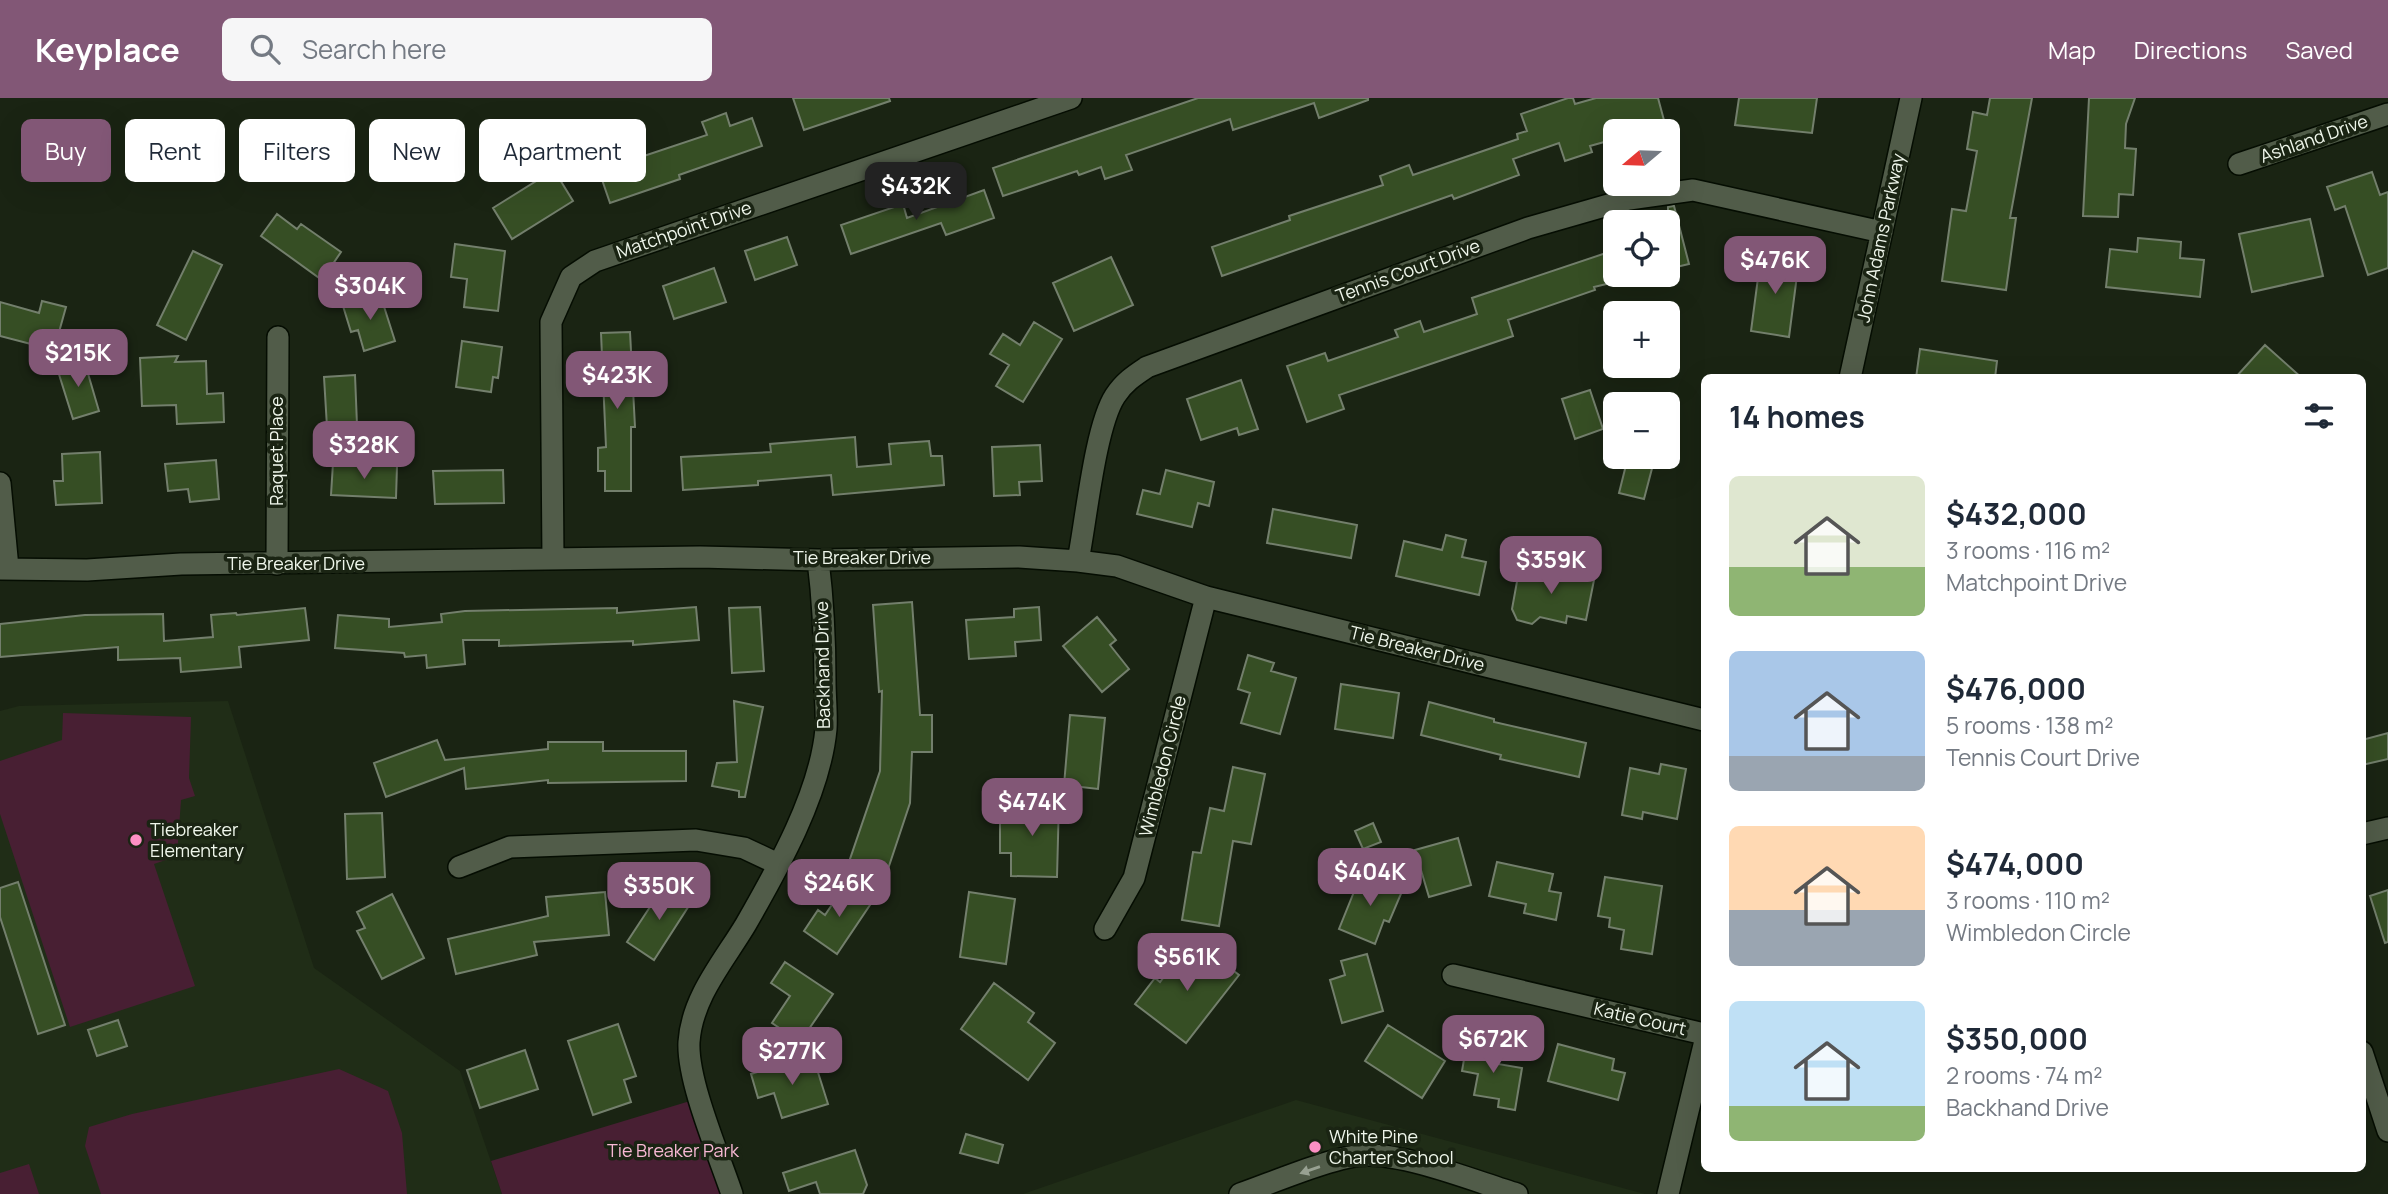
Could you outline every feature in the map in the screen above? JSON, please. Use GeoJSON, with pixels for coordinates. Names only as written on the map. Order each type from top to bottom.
{"type":"FeatureCollection","features":[{"type":"Feature","properties":{"kind":"street","name":"Matchpoint Drive"},"geometry":{"type":"LineString","coordinates":[[553,559],[551,322],[570,277],[595,261],[1071,98]]}},
{"type":"Feature","properties":{"kind":"street","name":"John Adams Parkway"},"geometry":{"type":"LineString","coordinates":[[1851,374],[1911,98]]}},
{"type":"Feature","properties":{"kind":"street","name":"Ashland Drive"},"geometry":{"type":"LineString","coordinates":[[2239,164],[2388,114]]}},
{"type":"Feature","properties":{"kind":"street","name":"Tennis Court Drive"},"geometry":{"type":"LineString","coordinates":[[1078,561],[1103,422],[1114,398],[1127,380],[1147,367],[1528,228],[1629,199],[1693,190],[1882,232]]}},
{"type":"Feature","properties":{"kind":"street","name":"Raquet Place"},"geometry":{"type":"LineString","coordinates":[[277,564],[278,337]]}},
{"type":"Feature","properties":{"kind":"street"},"geometry":{"type":"LineString","coordinates":[[0,483],[4,568]]}},
{"type":"Feature","properties":{"kind":"street","name":"Tie Breaker Drive"},"geometry":{"type":"LineString","coordinates":[[4,568],[88,570],[181,564],[553,559],[818,560],[1019,556],[1078,561],[1117,566],[1206,597],[1701,719]]}},
{"type":"Feature","properties":{"kind":"street","name":"Backhand Drive"},"geometry":{"type":"LineString","coordinates":[[732,1194],[691,1071],[689,1040],[701,995],[746,924],[778,864],[801,815],[816,774],[825,729],[824,609],[818,560]]}},
{"type":"Feature","properties":{"kind":"street","name":"Wimbledon Circle"},"geometry":{"type":"LineString","coordinates":[[1105,929],[1134,878],[1206,597]]}},
{"type":"Feature","properties":{"kind":"street"},"geometry":{"type":"LineString","coordinates":[[2366,833],[2388,828]]}},
{"type":"Feature","properties":{"kind":"street"},"geometry":{"type":"LineString","coordinates":[[459,867],[510,847],[696,839],[744,848],[778,864]]}},
{"type":"Feature","properties":{"kind":"street","name":"Katie Court"},"geometry":{"type":"LineString","coordinates":[[1453,975],[1701,1033]]}},
{"type":"Feature","properties":{"kind":"street"},"geometry":{"type":"LineString","coordinates":[[1668,1194],[1701,1057]]}},
{"type":"Feature","properties":{"kind":"street"},"geometry":{"type":"LineString","coordinates":[[2366,1064],[2388,1131]]}},
{"type":"Feature","properties":{"kind":"street"},"geometry":{"type":"LineString","coordinates":[[1240,1194],[1343,1159],[1366,1155],[1393,1158],[1517,1194]]}},
{"type":"Feature","properties":{"kind":"shaded area","name":"Tiebreaker Elementary"},"geometry":{"type":"Polygon","coordinates":[[[228,701],[314,968],[460,1071],[502,1194],[0,1194],[0,711],[19,706],[228,701]]]}},
{"type":"Feature","properties":{"kind":"shaded area","name":"White Pine Charter School"},"geometry":{"type":"Polygon","coordinates":[[[1296,1100],[1645,1194],[1023,1194],[1296,1100]]]}},
{"type":"Feature","properties":{"kind":"green space"},"geometry":{"type":"Polygon","coordinates":[[[63,713],[191,717],[189,778],[195,796],[181,800],[177,856],[154,864],[195,986],[70,1027],[0,814],[0,761],[62,740],[63,713]]]}},
{"type":"Feature","properties":{"kind":"green space"},"geometry":{"type":"Polygon","coordinates":[[[339,1069],[388,1091],[402,1133],[407,1194],[101,1194],[85,1146],[89,1127],[132,1114],[339,1069]]]}},
{"type":"Feature","properties":{"kind":"green space","name":"Tie Breaker Park"},"geometry":{"type":"Polygon","coordinates":[[[700,1098],[733,1194],[502,1194],[491,1161],[700,1098]]]}},
{"type":"Feature","properties":{"kind":"green space"},"geometry":{"type":"Polygon","coordinates":[[[29,1164],[39,1194],[0,1194],[0,1173],[29,1164]]]}},
{"type":"Feature","properties":{"kind":"building"},"geometry":{"type":"Polygon","coordinates":[[[793,98],[889,98],[890,101],[804,130],[793,98]]]}},
{"type":"Feature","properties":{"kind":"building"},"geometry":{"type":"Polygon","coordinates":[[[1198,98],[1368,100],[1319,118],[1314,103],[1233,130],[1230,119],[1126,155],[1132,170],[1105,179],[1101,167],[1079,175],[1077,171],[1003,196],[993,168],[1198,98]]]}},
{"type":"Feature","properties":{"kind":"building"},"geometry":{"type":"Polygon","coordinates":[[[1568,98],[1573,98],[1575,104],[1596,98],[1658,98],[1664,119],[1603,119],[1603,142],[1590,146],[1592,152],[1565,161],[1559,143],[1513,159],[1519,175],[1454,199],[1452,195],[1222,276],[1212,247],[1290,220],[1289,216],[1383,185],[1380,176],[1409,165],[1413,175],[1518,139],[1517,134],[1527,131],[1521,114],[1568,98]]]}},
{"type":"Feature","properties":{"kind":"building"},"geometry":{"type":"Polygon","coordinates":[[[1739,98],[1817,98],[1812,133],[1735,125],[1739,98]]]}},
{"type":"Feature","properties":{"kind":"building"},"geometry":{"type":"Polygon","coordinates":[[[1990,98],[2032,98],[2010,218],[2016,218],[2006,290],[1942,281],[1952,209],[1966,211],[1977,151],[1967,149],[1973,112],[1987,115],[1990,98]]]}},
{"type":"Feature","properties":{"kind":"building"},"geometry":{"type":"Polygon","coordinates":[[[2089,98],[2135,98],[2126,124],[2125,148],[2136,149],[2133,195],[2119,194],[2118,217],[2083,216],[2089,98]]]}},
{"type":"Feature","properties":{"kind":"building"},"geometry":{"type":"Polygon","coordinates":[[[726,113],[730,126],[752,118],[762,146],[679,175],[680,179],[610,203],[603,182],[646,182],[646,155],[707,135],[702,122],[726,113]]]}},
{"type":"Feature","properties":{"kind":"building"},"geometry":{"type":"Polygon","coordinates":[[[2372,172],[2380,195],[2388,192],[2388,268],[2368,275],[2345,206],[2335,210],[2327,187],[2372,172]]]}},
{"type":"Feature","properties":{"kind":"building"},"geometry":{"type":"Polygon","coordinates":[[[535,182],[561,182],[573,201],[512,239],[493,208],[535,182]]]}},
{"type":"Feature","properties":{"kind":"building"},"geometry":{"type":"Polygon","coordinates":[[[984,190],[994,218],[946,235],[941,223],[851,254],[841,225],[903,204],[907,218],[984,190]]]}},
{"type":"Feature","properties":{"kind":"building"},"geometry":{"type":"Polygon","coordinates":[[[277,214],[297,229],[301,224],[341,252],[322,280],[261,236],[277,214]]]}},
{"type":"Feature","properties":{"kind":"building"},"geometry":{"type":"Polygon","coordinates":[[[2310,219],[2323,276],[2252,292],[2239,234],[2310,219]]]}},
{"type":"Feature","properties":{"kind":"building"},"geometry":{"type":"Polygon","coordinates":[[[1680,229],[1689,264],[1680,266],[1680,229]]]}},
{"type":"Feature","properties":{"kind":"building"},"geometry":{"type":"Polygon","coordinates":[[[787,237],[797,265],[755,280],[745,251],[787,237]]]}},
{"type":"Feature","properties":{"kind":"building"},"geometry":{"type":"Polygon","coordinates":[[[2138,238],[2181,242],[2180,258],[2204,260],[2200,297],[2106,287],[2110,249],[2137,252],[2138,238]]]}},
{"type":"Feature","properties":{"kind":"building"},"geometry":{"type":"Polygon","coordinates":[[[455,244],[505,251],[498,311],[464,307],[467,279],[451,277],[455,244]]]}},
{"type":"Feature","properties":{"kind":"building"},"geometry":{"type":"Polygon","coordinates":[[[193,251],[222,265],[186,340],[157,325],[193,251]]]}},
{"type":"Feature","properties":{"kind":"building"},"geometry":{"type":"Polygon","coordinates":[[[1603,254],[1603,285],[1594,287],[1595,290],[1508,320],[1513,336],[1339,395],[1344,409],[1307,422],[1287,366],[1325,353],[1328,361],[1398,337],[1395,330],[1420,321],[1424,332],[1477,314],[1472,298],[1603,254]]]}},
{"type":"Feature","properties":{"kind":"building"},"geometry":{"type":"Polygon","coordinates":[[[1761,255],[1799,260],[1789,337],[1751,331],[1761,255]]]}},
{"type":"Feature","properties":{"kind":"building"},"geometry":{"type":"Polygon","coordinates":[[[1111,257],[1133,305],[1074,331],[1053,283],[1111,257]]]}},
{"type":"Feature","properties":{"kind":"building"},"geometry":{"type":"Polygon","coordinates":[[[714,268],[726,302],[674,319],[663,286],[714,268]]]}},
{"type":"Feature","properties":{"kind":"building"},"geometry":{"type":"Polygon","coordinates":[[[380,294],[395,341],[364,351],[358,330],[351,332],[343,306],[380,294]]]}},
{"type":"Feature","properties":{"kind":"building"},"geometry":{"type":"Polygon","coordinates":[[[42,301],[66,307],[54,350],[0,336],[0,302],[39,313],[42,301]]]}},
{"type":"Feature","properties":{"kind":"building"},"geometry":{"type":"Polygon","coordinates":[[[1034,322],[1062,339],[1023,402],[996,386],[1009,365],[990,354],[1003,334],[1020,345],[1034,322]]]}},
{"type":"Feature","properties":{"kind":"building"},"geometry":{"type":"Polygon","coordinates":[[[630,332],[635,427],[631,427],[631,491],[605,491],[605,471],[598,471],[598,448],[606,447],[601,333],[630,332]]]}},
{"type":"Feature","properties":{"kind":"building"},"geometry":{"type":"Polygon","coordinates":[[[462,341],[502,347],[498,378],[493,377],[491,392],[456,387],[462,341]]]}},
{"type":"Feature","properties":{"kind":"building"},"geometry":{"type":"Polygon","coordinates":[[[2265,345],[2298,374],[2239,374],[2265,345]]]}},
{"type":"Feature","properties":{"kind":"building"},"geometry":{"type":"Polygon","coordinates":[[[1920,349],[1997,361],[1995,374],[1917,374],[1920,349]]]}},
{"type":"Feature","properties":{"kind":"building"},"geometry":{"type":"Polygon","coordinates":[[[178,356],[175,362],[206,361],[207,394],[223,393],[224,422],[177,424],[176,405],[142,406],[140,358],[178,356]]]}},
{"type":"Feature","properties":{"kind":"building"},"geometry":{"type":"Polygon","coordinates":[[[84,360],[99,411],[73,419],[57,368],[84,360]]]}},
{"type":"Feature","properties":{"kind":"building"},"geometry":{"type":"Polygon","coordinates":[[[355,375],[357,425],[327,427],[324,377],[355,375]]]}},
{"type":"Feature","properties":{"kind":"building"},"geometry":{"type":"Polygon","coordinates":[[[1241,380],[1258,429],[1239,435],[1237,428],[1201,440],[1187,399],[1241,380]]]}},
{"type":"Feature","properties":{"kind":"building"},"geometry":{"type":"Polygon","coordinates":[[[1590,390],[1603,429],[1575,439],[1562,399],[1590,390]]]}},
{"type":"Feature","properties":{"kind":"building"},"geometry":{"type":"Polygon","coordinates":[[[855,437],[857,467],[891,464],[889,444],[929,441],[931,456],[942,456],[944,485],[833,495],[831,475],[758,481],[758,485],[683,490],[681,457],[771,452],[770,444],[855,437]]]}},
{"type":"Feature","properties":{"kind":"building"},"geometry":{"type":"Polygon","coordinates":[[[1040,445],[1042,481],[1019,482],[1020,495],[994,496],[992,447],[1040,445]]]}},
{"type":"Feature","properties":{"kind":"building"},"geometry":{"type":"Polygon","coordinates":[[[100,452],[102,503],[56,505],[54,481],[63,481],[62,454],[100,452]]]}},
{"type":"Feature","properties":{"kind":"building"},"geometry":{"type":"Polygon","coordinates":[[[216,460],[219,499],[190,502],[188,489],[168,491],[165,464],[216,460]]]}},
{"type":"Feature","properties":{"kind":"building"},"geometry":{"type":"Polygon","coordinates":[[[333,463],[397,466],[396,498],[331,495],[333,463]]]}},
{"type":"Feature","properties":{"kind":"building"},"geometry":{"type":"Polygon","coordinates":[[[1625,469],[1652,469],[1644,499],[1619,493],[1625,469]]]}},
{"type":"Feature","properties":{"kind":"building"},"geometry":{"type":"Polygon","coordinates":[[[503,470],[504,503],[435,504],[433,471],[503,470]]]}},
{"type":"Feature","properties":{"kind":"building"},"geometry":{"type":"Polygon","coordinates":[[[1166,470],[1214,482],[1209,506],[1198,503],[1192,527],[1137,514],[1143,490],[1160,494],[1166,470]]]}},
{"type":"Feature","properties":{"kind":"building"},"geometry":{"type":"Polygon","coordinates":[[[1273,509],[1357,525],[1351,558],[1267,543],[1273,509]]]}},
{"type":"Feature","properties":{"kind":"building"},"geometry":{"type":"Polygon","coordinates":[[[1446,535],[1466,540],[1462,557],[1486,562],[1479,595],[1396,576],[1404,541],[1442,550],[1446,535]]]}},
{"type":"Feature","properties":{"kind":"building"},"geometry":{"type":"Polygon","coordinates":[[[1520,565],[1594,580],[1586,620],[1567,616],[1566,623],[1540,617],[1532,624],[1517,620],[1512,609],[1520,565]]]}},
{"type":"Feature","properties":{"kind":"building"},"geometry":{"type":"Polygon","coordinates":[[[912,602],[920,715],[932,715],[932,752],[912,752],[910,803],[886,875],[849,862],[880,771],[882,691],[879,692],[873,605],[912,602]]]}},
{"type":"Feature","properties":{"kind":"building"},"geometry":{"type":"Polygon","coordinates":[[[696,607],[699,640],[633,645],[633,641],[499,646],[499,640],[463,640],[465,664],[427,668],[426,655],[405,657],[404,653],[335,648],[338,615],[389,619],[389,627],[442,622],[441,614],[465,611],[617,608],[617,613],[696,607]]]}},
{"type":"Feature","properties":{"kind":"building"},"geometry":{"type":"Polygon","coordinates":[[[760,607],[764,671],[732,673],[729,608],[760,607]]]}},
{"type":"Feature","properties":{"kind":"building"},"geometry":{"type":"Polygon","coordinates":[[[1039,607],[1041,640],[1015,642],[1016,656],[969,659],[966,620],[1014,617],[1014,609],[1039,607]]]}},
{"type":"Feature","properties":{"kind":"building"},"geometry":{"type":"Polygon","coordinates":[[[305,608],[309,640],[239,647],[241,667],[181,672],[180,658],[118,660],[118,647],[0,657],[0,624],[85,615],[163,614],[164,641],[213,637],[211,615],[305,608]]]}},
{"type":"Feature","properties":{"kind":"building"},"geometry":{"type":"Polygon","coordinates":[[[1097,617],[1116,640],[1110,645],[1129,669],[1102,692],[1063,646],[1097,617]]]}},
{"type":"Feature","properties":{"kind":"building"},"geometry":{"type":"Polygon","coordinates":[[[1248,655],[1274,663],[1271,671],[1296,678],[1280,734],[1241,723],[1250,693],[1238,689],[1248,655]]]}},
{"type":"Feature","properties":{"kind":"building"},"geometry":{"type":"Polygon","coordinates":[[[1341,684],[1399,693],[1393,738],[1335,729],[1341,684]]]}},
{"type":"Feature","properties":{"kind":"building"},"geometry":{"type":"Polygon","coordinates":[[[734,701],[763,707],[745,797],[739,797],[739,791],[712,786],[717,763],[737,762],[734,701]]]}},
{"type":"Feature","properties":{"kind":"building"},"geometry":{"type":"Polygon","coordinates":[[[1429,702],[1494,719],[1494,722],[1586,743],[1579,777],[1500,759],[1501,755],[1421,735],[1429,702]]]}},
{"type":"Feature","properties":{"kind":"building"},"geometry":{"type":"Polygon","coordinates":[[[1070,715],[1105,718],[1098,789],[1064,785],[1070,715]]]}},
{"type":"Feature","properties":{"kind":"building"},"geometry":{"type":"Polygon","coordinates":[[[2388,733],[2388,759],[2366,764],[2366,739],[2388,733]]]}},
{"type":"Feature","properties":{"kind":"building"},"geometry":{"type":"Polygon","coordinates":[[[437,740],[445,760],[548,749],[548,742],[603,742],[603,751],[686,751],[686,781],[548,783],[548,780],[466,789],[464,768],[386,797],[374,763],[437,740]]]}},
{"type":"Feature","properties":{"kind":"building"},"geometry":{"type":"Polygon","coordinates":[[[1661,764],[1686,769],[1677,819],[1643,812],[1642,819],[1622,815],[1630,768],[1659,774],[1661,764]]]}},
{"type":"Feature","properties":{"kind":"building"},"geometry":{"type":"Polygon","coordinates":[[[1233,767],[1265,774],[1251,844],[1233,841],[1219,926],[1182,920],[1193,852],[1201,853],[1210,808],[1224,811],[1233,767]]]}},
{"type":"Feature","properties":{"kind":"building"},"geometry":{"type":"Polygon","coordinates":[[[1016,799],[1059,800],[1057,877],[1011,876],[1011,853],[1000,853],[1000,819],[1016,819],[1016,799]]]}},
{"type":"Feature","properties":{"kind":"building"},"geometry":{"type":"Polygon","coordinates":[[[382,813],[385,877],[347,879],[345,814],[382,813]]]}},
{"type":"Feature","properties":{"kind":"building"},"geometry":{"type":"Polygon","coordinates":[[[1373,823],[1381,842],[1363,849],[1355,831],[1373,823]]]}},
{"type":"Feature","properties":{"kind":"building"},"geometry":{"type":"Polygon","coordinates":[[[1458,838],[1471,885],[1429,897],[1415,850],[1458,838]]]}},
{"type":"Feature","properties":{"kind":"building"},"geometry":{"type":"Polygon","coordinates":[[[1497,862],[1553,874],[1549,891],[1561,893],[1556,920],[1524,913],[1526,904],[1489,896],[1497,862]]]}},
{"type":"Feature","properties":{"kind":"building"},"geometry":{"type":"Polygon","coordinates":[[[1362,872],[1403,889],[1389,922],[1384,920],[1375,944],[1339,929],[1362,872]]]}},
{"type":"Feature","properties":{"kind":"building"},"geometry":{"type":"Polygon","coordinates":[[[1605,877],[1662,886],[1652,954],[1621,949],[1624,930],[1609,927],[1610,918],[1598,916],[1605,877]]]}},
{"type":"Feature","properties":{"kind":"building"},"geometry":{"type":"Polygon","coordinates":[[[18,882],[65,1025],[38,1034],[0,917],[0,888],[18,882]]]}},
{"type":"Feature","properties":{"kind":"building"},"geometry":{"type":"Polygon","coordinates":[[[665,884],[692,901],[654,960],[627,942],[665,884]]]}},
{"type":"Feature","properties":{"kind":"building"},"geometry":{"type":"Polygon","coordinates":[[[846,884],[872,902],[837,954],[804,931],[818,910],[825,915],[846,884]]]}},
{"type":"Feature","properties":{"kind":"building"},"geometry":{"type":"Polygon","coordinates":[[[2388,890],[2388,942],[2385,943],[2370,896],[2388,890]]]}},
{"type":"Feature","properties":{"kind":"building"},"geometry":{"type":"Polygon","coordinates":[[[605,892],[609,935],[534,942],[537,955],[456,974],[448,939],[548,916],[546,897],[605,892]]]}},
{"type":"Feature","properties":{"kind":"building"},"geometry":{"type":"Polygon","coordinates":[[[969,892],[1015,899],[1006,964],[960,957],[969,892]]]}},
{"type":"Feature","properties":{"kind":"building"},"geometry":{"type":"Polygon","coordinates":[[[392,894],[424,958],[382,979],[357,931],[365,928],[357,912],[392,894]]]}},
{"type":"Feature","properties":{"kind":"building"},"geometry":{"type":"Polygon","coordinates":[[[1185,949],[1201,962],[1209,952],[1239,975],[1186,1043],[1135,1004],[1155,978],[1160,982],[1185,949]]]}},
{"type":"Feature","properties":{"kind":"building"},"geometry":{"type":"Polygon","coordinates":[[[1367,954],[1383,1011],[1342,1023],[1330,980],[1345,975],[1341,961],[1367,954]]]}},
{"type":"Feature","properties":{"kind":"building"},"geometry":{"type":"Polygon","coordinates":[[[785,962],[833,994],[800,1042],[772,1023],[790,996],[771,983],[785,962]]]}},
{"type":"Feature","properties":{"kind":"building"},"geometry":{"type":"Polygon","coordinates":[[[994,983],[1034,1013],[1028,1022],[1055,1043],[1028,1080],[961,1029],[994,983]]]}},
{"type":"Feature","properties":{"kind":"building"},"geometry":{"type":"Polygon","coordinates":[[[118,1020],[127,1046],[97,1056],[88,1030],[118,1020]]]}},
{"type":"Feature","properties":{"kind":"building"},"geometry":{"type":"Polygon","coordinates":[[[618,1024],[636,1076],[624,1080],[631,1102],[593,1115],[568,1041],[618,1024]]]}},
{"type":"Feature","properties":{"kind":"building"},"geometry":{"type":"Polygon","coordinates":[[[1388,1025],[1445,1061],[1422,1098],[1365,1061],[1388,1025]]]}},
{"type":"Feature","properties":{"kind":"building"},"geometry":{"type":"Polygon","coordinates":[[[1479,1042],[1501,1046],[1498,1064],[1522,1068],[1515,1110],[1498,1107],[1499,1099],[1474,1095],[1478,1074],[1462,1071],[1466,1048],[1478,1050],[1479,1042]]]}},
{"type":"Feature","properties":{"kind":"building"},"geometry":{"type":"Polygon","coordinates":[[[1558,1044],[1614,1059],[1612,1070],[1625,1073],[1618,1100],[1548,1081],[1558,1044]]]}},
{"type":"Feature","properties":{"kind":"building"},"geometry":{"type":"Polygon","coordinates":[[[525,1050],[538,1089],[480,1108],[467,1070],[525,1050]]]}},
{"type":"Feature","properties":{"kind":"building"},"geometry":{"type":"Polygon","coordinates":[[[804,1057],[808,1069],[816,1066],[828,1104],[782,1118],[774,1093],[758,1098],[751,1074],[804,1057]]]}},
{"type":"Feature","properties":{"kind":"building"},"geometry":{"type":"Polygon","coordinates":[[[966,1134],[1003,1145],[998,1163],[960,1153],[966,1134]]]}},
{"type":"Feature","properties":{"kind":"building"},"geometry":{"type":"Polygon","coordinates":[[[855,1150],[867,1185],[863,1194],[820,1194],[816,1182],[789,1191],[783,1173],[855,1150]]]}},
{"type":"Feature","properties":{"kind":"place","name":"Tiebreaker Elementary"},"geometry":{"type":"Point","coordinates":[136,840]}},
{"type":"Feature","properties":{"kind":"place","name":"White Pine Charter School"},"geometry":{"type":"Point","coordinates":[1315,1147]}}]}
